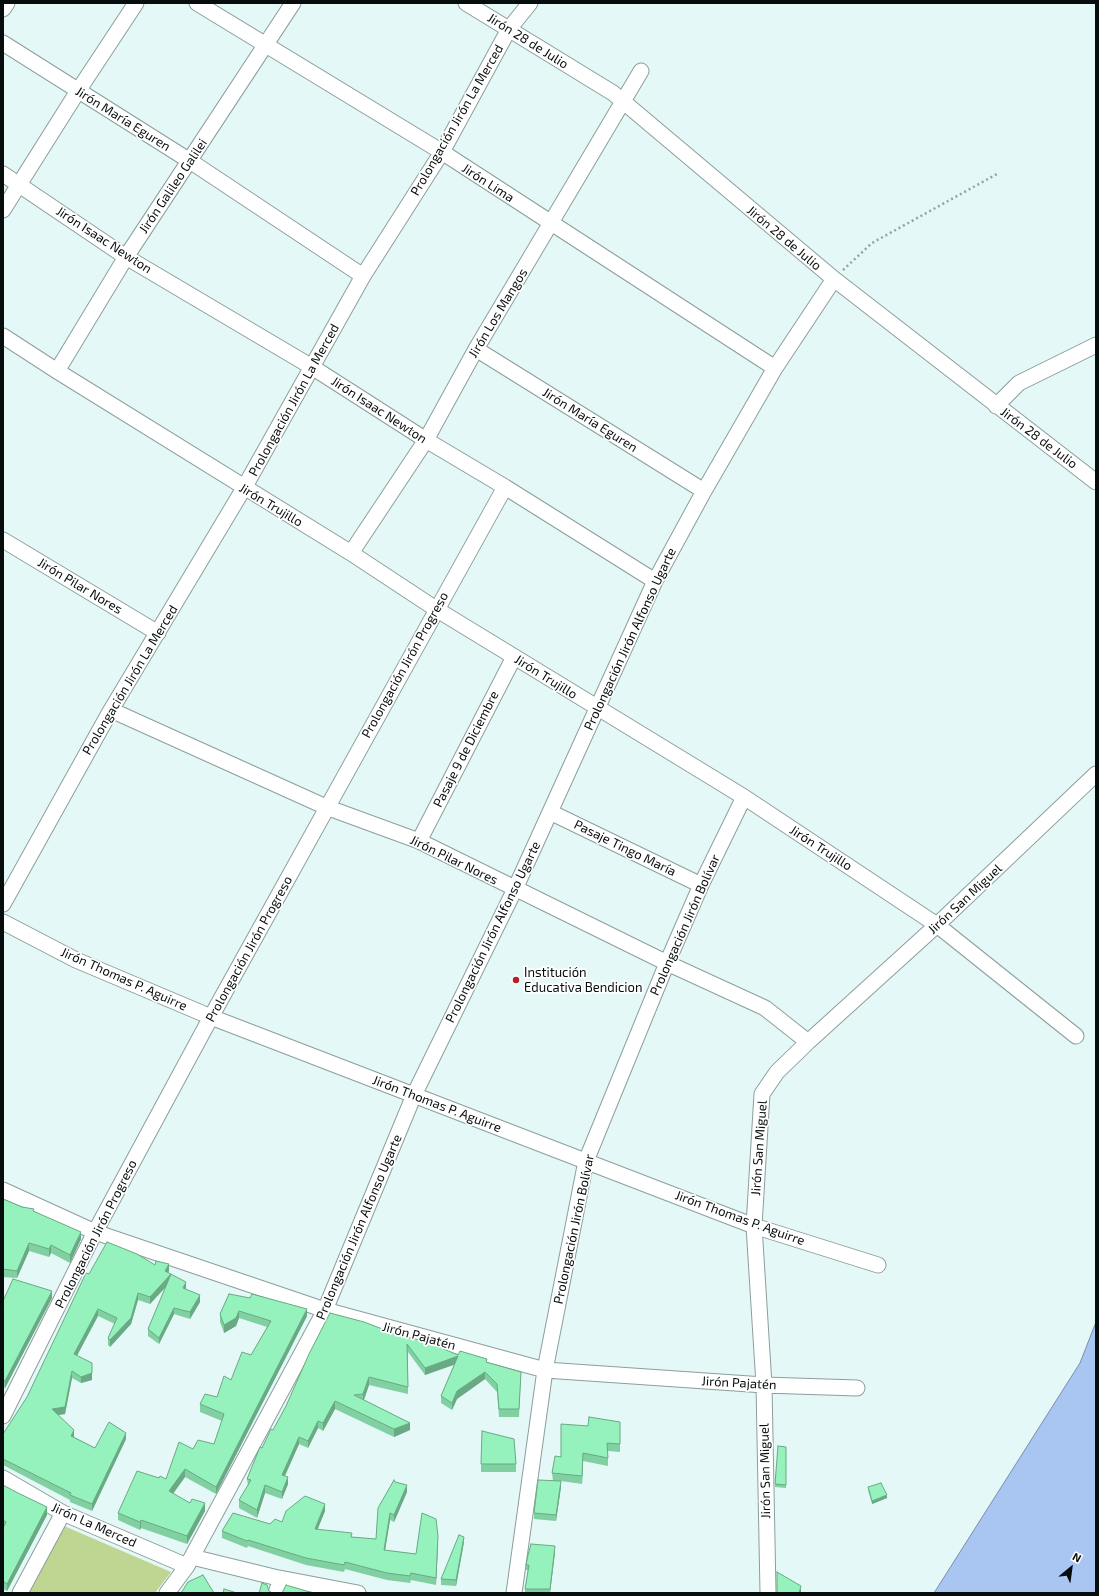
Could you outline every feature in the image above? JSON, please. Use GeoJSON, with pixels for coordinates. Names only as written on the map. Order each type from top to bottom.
{"type":"FeatureCollection","features":[{"type":"Feature","properties":{"kind":"street"},"geometry":{"type":"LineString","coordinates":[[3,9],[7,3]]}},
{"type":"Feature","properties":{"kind":"street"},"geometry":{"type":"LineString","coordinates":[[3,210],[78,90],[136,3]]}},
{"type":"Feature","properties":{"kind":"street","name":"Jirón Lima"},"geometry":{"type":"LineString","coordinates":[[197,3],[442,152],[775,368]]}},
{"type":"Feature","properties":{"kind":"street","name":"Jirón Galileo Galilei"},"geometry":{"type":"LineString","coordinates":[[57,371],[126,257],[293,3]]}},
{"type":"Feature","properties":{"kind":"street","name":"Jirón 28 de Julio"},"geometry":{"type":"LineString","coordinates":[[466,3],[613,93],[834,279],[1096,482]]}},
{"type":"Feature","properties":{"kind":"street","name":"Prolongación Jirón La Merced"},"geometry":{"type":"LineString","coordinates":[[3,904],[111,710],[244,488],[363,276],[442,152],[509,29],[530,3]]}},
{"type":"Feature","properties":{"kind":"street","name":"Jirón María Eguren"},"geometry":{"type":"LineString","coordinates":[[3,43],[190,161],[363,276]]}},
{"type":"Feature","properties":{"kind":"street","name":"Jirón Los Mangos"},"geometry":{"type":"LineString","coordinates":[[351,553],[426,440],[476,349],[641,71]]}},
{"type":"Feature","properties":{"kind":"street","name":"Jirón Isaac Newton"},"geometry":{"type":"LineString","coordinates":[[3,174],[126,257],[312,367],[426,440],[505,487],[656,581]]}},
{"type":"Feature","properties":{"kind":"street","name":"Prolongación Jirón Alfonso Ugarte"},"geometry":{"type":"LineString","coordinates":[[167,1593],[190,1561],[325,1310],[414,1095],[516,889],[596,708],[656,581],[704,491],[775,368],[834,279]]}},
{"type":"Feature","properties":{"kind":"street","name":"Jirón Trujillo"},"geometry":{"type":"LineString","coordinates":[[3,336],[244,488],[351,553],[436,609],[744,797],[938,925],[1076,1036]]}},
{"type":"Feature","properties":{"kind":"street"},"geometry":{"type":"LineString","coordinates":[[996,406],[1019,383],[1096,345]]}},
{"type":"Feature","properties":{"kind":"street","name":"Jirón María Eguren"},"geometry":{"type":"LineString","coordinates":[[476,349],[704,491]]}},
{"type":"Feature","properties":{"kind":"street","name":"Prolongación Jirón Progreso"},"geometry":{"type":"LineString","coordinates":[[3,1416],[95,1232],[211,1017],[326,807],[505,487]]}},
{"type":"Feature","properties":{"kind":"street","name":"Jirón Pilar Nores"},"geometry":{"type":"LineString","coordinates":[[3,540],[158,632]]}},
{"type":"Feature","properties":{"kind":"street","name":"Pasaje 9 de Diciembre"},"geometry":{"type":"LineString","coordinates":[[419,841],[514,657]]}},
{"type":"Feature","properties":{"kind":"street","name":"Jirón Pilar Nores"},"geometry":{"type":"LineString","coordinates":[[111,710],[326,807],[419,841],[667,963],[765,1008],[808,1042]]}},
{"type":"Feature","properties":{"kind":"street","name":"Jirón San Miguel"},"geometry":{"type":"LineString","coordinates":[[768,1593],[764,1385],[754,1226],[762,1094],[777,1072],[808,1042],[938,925],[1096,774]]}},
{"type":"Feature","properties":{"kind":"street","name":"Prolongación Jirón Bolívar"},"geometry":{"type":"LineString","coordinates":[[514,1593],[545,1370],[586,1161],[667,963],[701,885],[744,797]]}},
{"type":"Feature","properties":{"kind":"street","name":"Pasaje Tingo María"},"geometry":{"type":"LineString","coordinates":[[550,812],[701,885]]}},
{"type":"Feature","properties":{"kind":"street","name":"Jirón Thomas P. Aguirre"},"geometry":{"type":"LineString","coordinates":[[3,922],[76,960],[211,1017],[754,1226],[878,1265]]}},
{"type":"Feature","properties":{"kind":"street","name":"Jirón Pajatén"},"geometry":{"type":"LineString","coordinates":[[3,1190],[95,1232],[325,1310],[545,1370],[764,1385],[856,1388]]}},
{"type":"Feature","properties":{"kind":"street","name":"Jirón La Merced"},"geometry":{"type":"LineString","coordinates":[[3,1478],[63,1513],[190,1561],[358,1593]]}},
{"type":"Feature","properties":{"kind":"street"},"geometry":{"type":"LineString","coordinates":[[20,1593],[63,1513]]}},
{"type":"Feature","properties":{"kind":"street"},"geometry":{"type":"LineString","coordinates":[[276,1593],[281,1579]]}},
{"type":"Feature","properties":{"kind":"path"},"geometry":{"type":"LineString","coordinates":[[834,279],[872,242],[996,174]]}},
{"type":"Feature","properties":{"kind":"green space"},"geometry":{"type":"Polygon","coordinates":[[[64,1526],[171,1572],[155,1593],[28,1593],[64,1526]]]}},
{"type":"Feature","properties":{"kind":"water"},"geometry":{"type":"Polygon","coordinates":[[[1096,1322],[1096,1593],[934,1593],[1080,1363],[1096,1322]]]}},
{"type":"Feature","properties":{"kind":"building"},"geometry":{"type":"Polygon","coordinates":[[[3,1199],[22,1207],[34,1209],[33,1211],[81,1232],[70,1255],[51,1245],[49,1249],[29,1243],[17,1271],[3,1269],[3,1199]]]}},
{"type":"Feature","properties":{"kind":"building"},"geometry":{"type":"Polygon","coordinates":[[[107,1242],[137,1254],[155,1265],[156,1261],[169,1264],[165,1271],[171,1274],[150,1297],[138,1293],[131,1318],[110,1340],[108,1338],[117,1318],[98,1309],[74,1354],[92,1363],[92,1373],[81,1377],[72,1371],[65,1407],[52,1409],[74,1430],[71,1436],[95,1448],[109,1422],[126,1433],[92,1504],[70,1495],[71,1493],[3,1459],[3,1434],[27,1397],[86,1273],[89,1274],[107,1242]]]}},
{"type":"Feature","properties":{"kind":"building"},"geometry":{"type":"Polygon","coordinates":[[[171,1274],[186,1282],[183,1288],[200,1295],[190,1312],[174,1308],[159,1338],[148,1329],[171,1274]]]}},
{"type":"Feature","properties":{"kind":"building"},"geometry":{"type":"Polygon","coordinates":[[[13,1279],[52,1291],[5,1381],[3,1380],[3,1301],[13,1279]]]}},
{"type":"Feature","properties":{"kind":"building"},"geometry":{"type":"Polygon","coordinates":[[[229,1294],[250,1298],[252,1294],[307,1309],[216,1487],[185,1469],[169,1491],[190,1503],[192,1499],[205,1503],[187,1536],[141,1520],[140,1522],[118,1513],[137,1471],[159,1478],[160,1476],[166,1479],[179,1442],[193,1449],[198,1440],[214,1444],[224,1414],[200,1404],[205,1394],[217,1397],[224,1376],[231,1380],[242,1352],[251,1355],[271,1321],[239,1311],[236,1318],[224,1325],[220,1314],[229,1294]]]}},
{"type":"Feature","properties":{"kind":"building"},"geometry":{"type":"Polygon","coordinates":[[[330,1313],[364,1322],[401,1336],[425,1341],[458,1355],[460,1351],[487,1359],[486,1362],[521,1372],[519,1409],[499,1409],[497,1384],[485,1372],[457,1391],[452,1403],[441,1396],[458,1356],[425,1368],[407,1344],[408,1387],[369,1377],[363,1394],[354,1395],[410,1423],[394,1429],[335,1401],[323,1423],[318,1421],[308,1441],[299,1437],[282,1475],[288,1477],[282,1492],[265,1485],[257,1510],[239,1500],[251,1480],[247,1479],[260,1447],[262,1448],[271,1429],[273,1430],[286,1406],[309,1354],[330,1313]]]}},
{"type":"Feature","properties":{"kind":"building"},"geometry":{"type":"Polygon","coordinates":[[[589,1417],[620,1422],[620,1444],[607,1443],[608,1458],[583,1453],[582,1476],[552,1473],[555,1456],[561,1457],[561,1424],[588,1426],[589,1417]]]}},
{"type":"Feature","properties":{"kind":"building"},"geometry":{"type":"Polygon","coordinates":[[[482,1431],[514,1439],[516,1464],[481,1464],[482,1431]]]}},
{"type":"Feature","properties":{"kind":"building"},"geometry":{"type":"Polygon","coordinates":[[[778,1446],[786,1447],[786,1485],[775,1484],[778,1446]]]}},
{"type":"Feature","properties":{"kind":"building"},"geometry":{"type":"Polygon","coordinates":[[[394,1480],[395,1482],[407,1485],[394,1515],[390,1513],[384,1550],[416,1554],[422,1513],[436,1519],[438,1536],[436,1578],[411,1573],[410,1576],[387,1573],[345,1562],[344,1565],[306,1558],[248,1540],[247,1541],[222,1531],[233,1513],[270,1524],[275,1519],[282,1522],[286,1511],[305,1496],[325,1504],[315,1529],[352,1533],[351,1537],[376,1539],[378,1508],[394,1480]]]}},
{"type":"Feature","properties":{"kind":"building"},"geometry":{"type":"Polygon","coordinates":[[[538,1480],[561,1481],[556,1515],[534,1513],[538,1480]]]}},
{"type":"Feature","properties":{"kind":"building"},"geometry":{"type":"Polygon","coordinates":[[[881,1483],[887,1495],[872,1501],[868,1487],[881,1483]]]}},
{"type":"Feature","properties":{"kind":"building"},"geometry":{"type":"Polygon","coordinates":[[[3,1485],[47,1507],[7,1584],[3,1581],[3,1528],[6,1522],[3,1520],[3,1485]]]}},
{"type":"Feature","properties":{"kind":"building"},"geometry":{"type":"Polygon","coordinates":[[[459,1535],[464,1537],[456,1580],[441,1579],[459,1535]]]}},
{"type":"Feature","properties":{"kind":"building"},"geometry":{"type":"Polygon","coordinates":[[[531,1544],[555,1546],[550,1589],[525,1589],[529,1565],[526,1565],[531,1544]]]}},
{"type":"Feature","properties":{"kind":"building"},"geometry":{"type":"Polygon","coordinates":[[[777,1572],[801,1586],[799,1593],[777,1593],[777,1572]]]}},
{"type":"Feature","properties":{"kind":"building"},"geometry":{"type":"Polygon","coordinates":[[[203,1575],[214,1593],[181,1593],[188,1582],[203,1575]]]}},
{"type":"Feature","properties":{"kind":"building"},"geometry":{"type":"Polygon","coordinates":[[[262,1583],[267,1585],[269,1591],[272,1593],[259,1593],[262,1583]]]}},
{"type":"Feature","properties":{"kind":"building"},"geometry":{"type":"Polygon","coordinates":[[[286,1585],[313,1593],[282,1593],[286,1585]]]}},
{"type":"Feature","properties":{"kind":"building"},"geometry":{"type":"Polygon","coordinates":[[[224,1589],[237,1593],[223,1593],[224,1589]]]}},
{"type":"Feature","properties":{"kind":"place","name":"Institución Educativa Bendicion"},"geometry":{"type":"Point","coordinates":[516,980]}}]}
